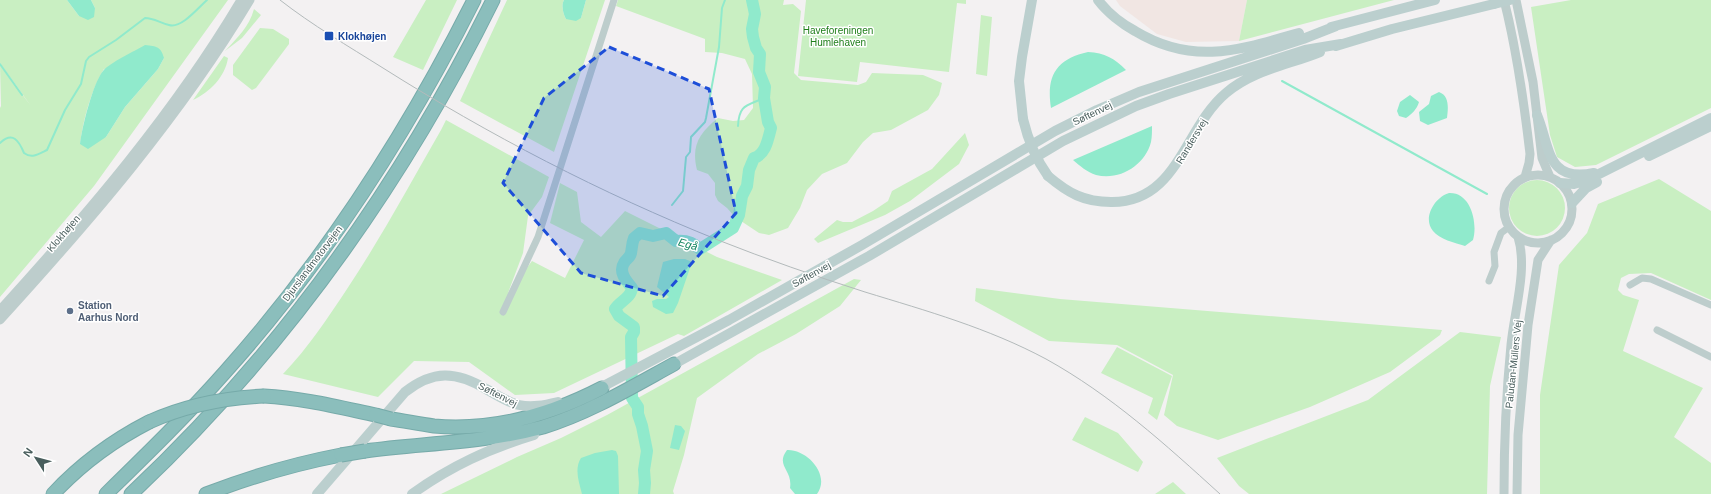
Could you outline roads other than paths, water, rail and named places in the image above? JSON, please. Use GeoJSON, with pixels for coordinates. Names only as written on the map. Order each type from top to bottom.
{"type":"FeatureCollection","features":[{"type":"Feature","properties":{"kind":"highway","name":"Djurslandmotorvejen"},"geometry":{"type":"LineString","coordinates":[[106,494],[189,412],[227,370],[313,263],[343,222],[400,133],[432,79],[474,0]]}},
{"type":"Feature","properties":{"kind":"highway","name":"Djurslandmotorvejen"},"geometry":{"type":"LineString","coordinates":[[131,494],[204,422],[240,381],[328,272],[383,194],[414,143],[447,88],[493,0]]}},
{"type":"Feature","properties":{"kind":"highway"},"geometry":{"type":"LineString","coordinates":[[206,494],[232,484],[290,466],[341,455],[524,432],[563,420],[605,404],[674,364]]}},
{"type":"Feature","properties":{"kind":"highway"},"geometry":{"type":"LineString","coordinates":[[53,494],[69,476],[102,449],[122,436],[167,414],[203,404],[264,396],[286,397],[319,402],[391,419],[434,426],[479,426],[517,420],[565,405],[603,388]]}},
{"type":"Feature","properties":{"kind":"main road","name":"Randersvej"},"geometry":{"type":"LineString","coordinates":[[1032,0],[1019,81],[1023,119],[1031,148],[1048,176],[1062,187],[1079,197],[1100,202],[1121,202],[1141,196],[1159,185],[1172,171],[1208,113],[1225,94],[1234,86],[1268,69],[1307,57],[1341,44],[1510,0]]}},
{"type":"Feature","properties":{"kind":"main road"},"geometry":{"type":"LineString","coordinates":[[1098,0],[1124,25],[1150,40],[1176,49],[1201,52],[1232,51],[1301,32],[1336,26],[1435,0]]}},
{"type":"Feature","properties":{"kind":"main road","name":"Søftenvej"},"geometry":{"type":"LineString","coordinates":[[317,494],[405,392],[422,381],[436,376],[459,376],[470,380],[510,402],[529,406],[549,404],[603,388],[849,252],[1055,131],[1097,110],[1139,92],[1304,39],[1336,26]]}},
{"type":"Feature","properties":{"kind":"main road","name":"Søftenvej"},"geometry":{"type":"LineString","coordinates":[[674,364],[862,259],[1062,141],[1136,106],[1169,94],[1297,53],[1341,44]]}},
{"type":"Feature","properties":{"kind":"main road"},"geometry":{"type":"LineString","coordinates":[[1537,115],[1544,130],[1545,144],[1551,158],[1558,166],[1576,175],[1587,175],[1604,171]]}},
{"type":"Feature","properties":{"kind":"main road"},"geometry":{"type":"LineString","coordinates":[[1560,183],[1574,184],[1585,181],[1711,118]]}},
{"type":"Feature","properties":{"kind":"main road"},"geometry":{"type":"LineString","coordinates":[[1572,203],[1586,188],[1711,126]]}},
{"type":"Feature","properties":{"kind":"main road"},"geometry":{"type":"LineString","coordinates":[[412,494],[445,471],[471,458],[504,444],[564,426],[605,404]]}},
{"type":"Feature","properties":{"kind":"street","name":"Klokhøjen"},"geometry":{"type":"LineString","coordinates":[[0,310],[107,188],[158,124],[224,28],[241,0]]}},
{"type":"Feature","properties":{"kind":"street","name":"Klokhøjen"},"geometry":{"type":"LineString","coordinates":[[0,320],[113,193],[164,128],[195,85],[250,0]]}},
{"type":"Feature","properties":{"kind":"street"},"geometry":{"type":"LineString","coordinates":[[503,312],[538,237],[614,0]]}},
{"type":"Feature","properties":{"kind":"street"},"geometry":{"type":"LineString","coordinates":[[1516,0],[1527,49],[1542,158],[1550,177]]}},
{"type":"Feature","properties":{"kind":"street"},"geometry":{"type":"LineString","coordinates":[[1499,2],[1510,23],[1523,94],[1530,154],[1525,177]]}},
{"type":"Feature","properties":{"kind":"street"},"geometry":{"type":"LineString","coordinates":[[1541,174],[1550,177],[1560,183],[1570,196],[1572,213],[1569,222],[1564,231],[1551,240],[1538,243],[1518,237],[1508,227],[1504,218],[1503,208],[1505,198],[1516,182],[1525,177],[1541,174]]}},
{"type":"Feature","properties":{"kind":"street"},"geometry":{"type":"LineString","coordinates":[[1489,281],[1495,266],[1494,252],[1501,233],[1508,227]]}},
{"type":"Feature","properties":{"kind":"street","name":"Paludan-Müllers Vej"},"geometry":{"type":"LineString","coordinates":[[1504,494],[1504,446],[1511,343],[1523,259],[1518,237]]}},
{"type":"Feature","properties":{"kind":"street","name":"Paludan-Müllers Vej"},"geometry":{"type":"LineString","coordinates":[[1517,494],[1518,435],[1528,325],[1538,260],[1551,240]]}},
{"type":"Feature","properties":{"kind":"street"},"geometry":{"type":"LineString","coordinates":[[1630,285],[1642,278],[1651,279],[1711,305]]}},
{"type":"Feature","properties":{"kind":"street"},"geometry":{"type":"LineString","coordinates":[[1656,330],[1711,357]]}},
{"type":"Feature","properties":{"kind":"waterway"},"geometry":{"type":"LineString","coordinates":[[0,143],[5,139],[15,139],[18,141],[24,153],[30,156],[47,150],[65,110],[81,84],[86,61],[89,57],[116,40],[145,18],[169,25],[179,24],[207,0]]}},
{"type":"Feature","properties":{"kind":"waterway"},"geometry":{"type":"LineString","coordinates":[[672,205],[683,191],[686,157],[690,152],[691,137],[705,122],[719,47],[722,8],[725,0]]}},
{"type":"Feature","properties":{"kind":"waterway","name":"Egå"},"geometry":{"type":"LineString","coordinates":[[644,494],[644,470],[647,451],[638,414],[638,407],[632,398],[631,337],[634,332],[634,327],[619,316],[615,309],[628,297],[632,288],[624,277],[622,266],[630,255],[634,238],[640,233],[653,236],[666,233],[676,241],[689,242],[700,249],[733,228],[739,215],[742,196],[747,186],[749,170],[754,158],[764,150],[771,128],[768,122],[764,98],[765,87],[759,72],[760,54],[756,48],[753,37],[752,29],[755,14],[752,0]]}},
{"type":"Feature","properties":{"kind":"waterway"},"geometry":{"type":"LineString","coordinates":[[0,64],[22,95]]}},
{"type":"Feature","properties":{"kind":"waterway"},"geometry":{"type":"LineString","coordinates":[[1282,81],[1487,194]]}},
{"type":"Feature","properties":{"kind":"waterway"},"geometry":{"type":"LineString","coordinates":[[738,126],[740,113],[742,110],[764,98]]}},
{"type":"Feature","properties":{"kind":"tram line"},"geometry":{"type":"LineString","coordinates":[[280,0],[330,35],[464,117],[546,162],[631,203],[754,254],[828,280],[980,329],[1046,359],[1093,388],[1137,421],[1220,494]]}},
{"type":"Feature","properties":{"kind":"place","name":"Klokhøjen"},"geometry":{"type":"Point","coordinates":[329,36]}},
{"type":"Feature","properties":{"kind":"place","name":"Station Aarhus Nord"},"geometry":{"type":"Point","coordinates":[70,311]}},
{"type":"Feature","properties":{"kind":"park label","name":"Haveforeningen Humlehaven"},"geometry":{"type":"Point","coordinates":[838,36]}}]}
